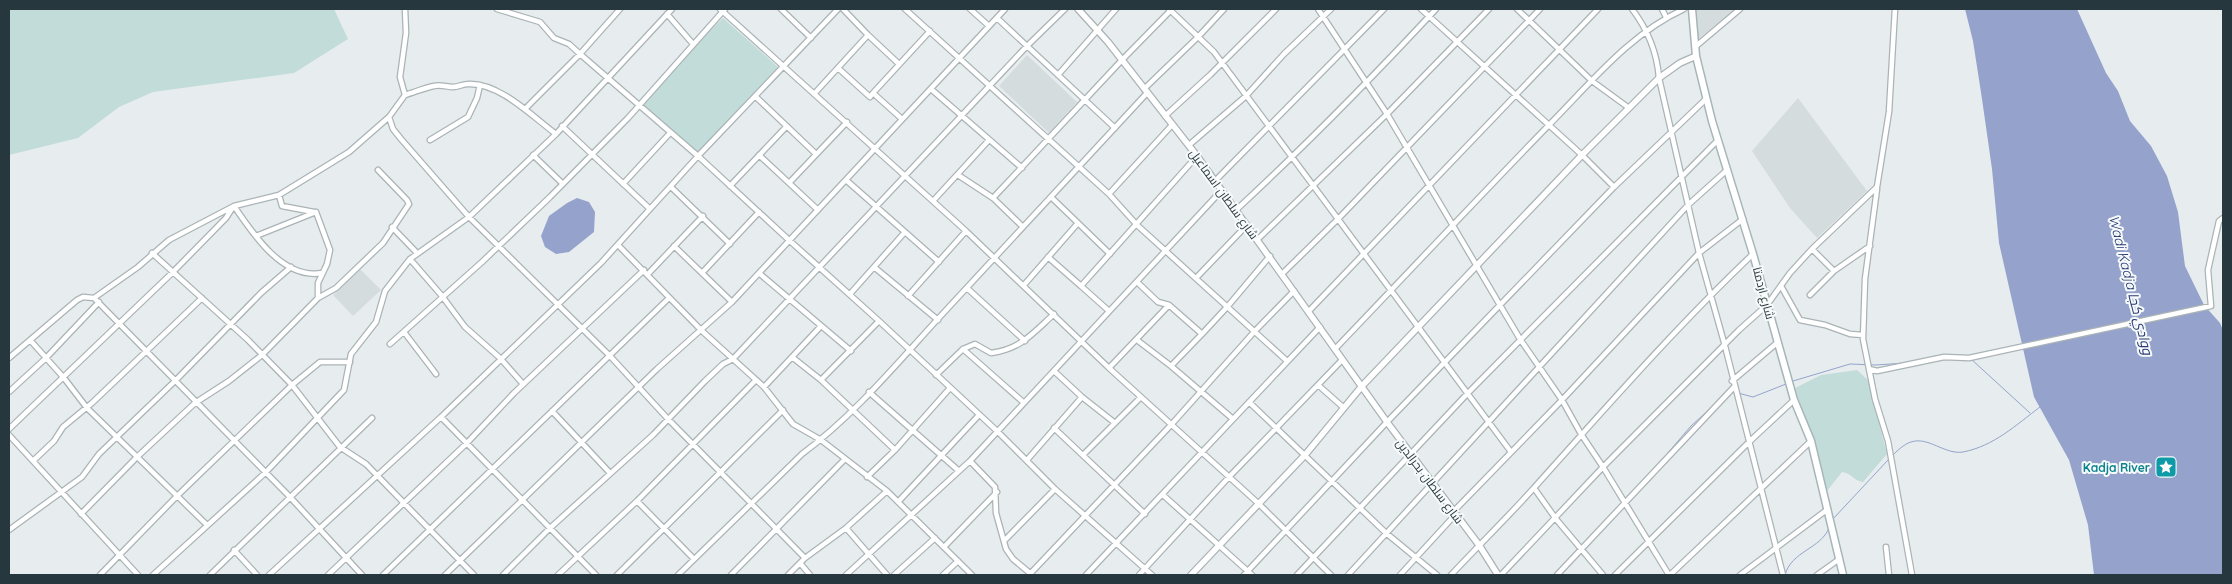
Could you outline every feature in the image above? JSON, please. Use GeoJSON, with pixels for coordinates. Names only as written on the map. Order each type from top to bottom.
{"type":"FeatureCollection","features":[{"type":"Feature","properties":{"kind":"main road","name":"شارع اردمتا"},"geometry":{"type":"LineString","coordinates":[[1692,9],[1696,56],[1717,141],[1743,219],[1794,400],[1811,442],[1843,575]]}},
{"type":"Feature","properties":{"kind":"street"},"geometry":{"type":"LineString","coordinates":[[405,9],[406,33],[400,77],[405,94]]}},
{"type":"Feature","properties":{"kind":"street"},"geometry":{"type":"LineString","coordinates":[[497,9],[540,22],[554,38],[569,44],[698,156],[790,242],[850,294],[1027,460],[1055,490],[1152,575]]}},
{"type":"Feature","properties":{"kind":"street"},"geometry":{"type":"LineString","coordinates":[[526,108],[580,54],[620,9]]}},
{"type":"Feature","properties":{"kind":"street"},"geometry":{"type":"LineString","coordinates":[[153,575],[265,473],[318,420],[344,390],[351,354],[376,322],[385,291],[410,259],[469,217],[534,155],[556,134],[672,9]]}},
{"type":"Feature","properties":{"kind":"street"},"geometry":{"type":"LineString","coordinates":[[783,9],[811,38]]}},
{"type":"Feature","properties":{"kind":"street"},"geometry":{"type":"LineString","coordinates":[[269,575],[441,417],[618,245],[698,156],[838,9]]}},
{"type":"Feature","properties":{"kind":"street"},"geometry":{"type":"LineString","coordinates":[[843,9],[868,36],[899,64]]}},
{"type":"Feature","properties":{"kind":"street"},"geometry":{"type":"LineString","coordinates":[[905,9],[1109,194],[1137,225],[1197,277],[1287,361]]}},
{"type":"Feature","properties":{"kind":"street"},"geometry":{"type":"LineString","coordinates":[[970,9],[989,26]]}},
{"type":"Feature","properties":{"kind":"street"},"geometry":{"type":"LineString","coordinates":[[445,575],[676,352],[702,331],[760,274],[1005,9]]}},
{"type":"Feature","properties":{"kind":"street"},"geometry":{"type":"LineString","coordinates":[[504,575],[549,529],[668,419],[723,364],[733,359],[820,268],[875,206],[906,176],[1027,46],[1065,9]]}},
{"type":"Feature","properties":{"kind":"street","name":"شارع سلطان اسماعيل"},"geometry":{"type":"LineString","coordinates":[[1078,9],[1097,29],[1189,145],[1362,386]]}},
{"type":"Feature","properties":{"kind":"street"},"geometry":{"type":"LineString","coordinates":[[1058,76],[1116,9]]}},
{"type":"Feature","properties":{"kind":"street"},"geometry":{"type":"LineString","coordinates":[[993,198],[1170,9],[1222,62],[1511,452]]}},
{"type":"Feature","properties":{"kind":"street"},"geometry":{"type":"LineString","coordinates":[[678,575],[802,454],[821,440],[911,350],[1115,128],[1146,91],[1224,9]]}},
{"type":"Feature","properties":{"kind":"street"},"geometry":{"type":"LineString","coordinates":[[1166,116],[1276,9]]}},
{"type":"Feature","properties":{"kind":"street"},"geometry":{"type":"LineString","coordinates":[[1318,9],[1387,114],[1520,339],[1562,400],[1581,434],[1670,575],[1811,442]]}},
{"type":"Feature","properties":{"kind":"street"},"geometry":{"type":"LineString","coordinates":[[1189,145],[1246,96],[1284,54],[1331,9]]}},
{"type":"Feature","properties":{"kind":"street"},"geometry":{"type":"LineString","coordinates":[[1214,181],[1384,9]]}},
{"type":"Feature","properties":{"kind":"street"},"geometry":{"type":"LineString","coordinates":[[1421,9],[1582,155],[1614,187]]}},
{"type":"Feature","properties":{"kind":"street"},"geometry":{"type":"LineString","coordinates":[[1236,210],[1293,157],[1436,9]]}},
{"type":"Feature","properties":{"kind":"street"},"geometry":{"type":"LineString","coordinates":[[1258,239],[1387,114],[1489,9]]}},
{"type":"Feature","properties":{"kind":"street"},"geometry":{"type":"LineString","coordinates":[[1517,9],[1560,48],[1592,81],[1629,108]]}},
{"type":"Feature","properties":{"kind":"street"},"geometry":{"type":"LineString","coordinates":[[1282,274],[1339,218],[1540,9]]}},
{"type":"Feature","properties":{"kind":"street"},"geometry":{"type":"LineString","coordinates":[[1309,312],[1598,9]]}},
{"type":"Feature","properties":{"kind":"street"},"geometry":{"type":"LineString","coordinates":[[1632,9],[1647,31],[1657,59],[1659,78],[1699,253],[1762,487],[1783,575]]}},
{"type":"Feature","properties":{"kind":"street"},"geometry":{"type":"LineString","coordinates":[[1662,9],[1666,17]]}},
{"type":"Feature","properties":{"kind":"street"},"geometry":{"type":"LineString","coordinates":[[1335,349],[1592,81],[1647,31],[1666,17],[1684,9]]}},
{"type":"Feature","properties":{"kind":"street"},"geometry":{"type":"LineString","coordinates":[[1695,47],[1740,9]]}},
{"type":"Feature","properties":{"kind":"street"},"geometry":{"type":"LineString","coordinates":[[1895,9],[1889,112],[1865,279],[1862,335],[1875,399],[1888,441],[1912,575]]}},
{"type":"Feature","properties":{"kind":"street"},"geometry":{"type":"LineString","coordinates":[[390,344],[499,246],[592,155],[639,106],[723,10],[783,67],[847,122],[966,231],[1109,368],[1259,504],[1332,575]]}},
{"type":"Feature","properties":{"kind":"street"},"geometry":{"type":"LineString","coordinates":[[667,14],[693,44]]}},
{"type":"Feature","properties":{"kind":"street"},"geometry":{"type":"LineString","coordinates":[[997,18],[1115,128]]}},
{"type":"Feature","properties":{"kind":"street"},"geometry":{"type":"LineString","coordinates":[[838,68],[870,96],[930,31]]}},
{"type":"Feature","properties":{"kind":"street"},"geometry":{"type":"LineString","coordinates":[[814,94],[868,36]]}},
{"type":"Feature","properties":{"kind":"street"},"geometry":{"type":"LineString","coordinates":[[1191,575],[1305,455],[1362,386],[1582,155],[1659,78],[1680,63],[1696,56]]}},
{"type":"Feature","properties":{"kind":"street"},"geometry":{"type":"LineString","coordinates":[[94,298],[138,267],[169,240],[234,206],[279,195],[349,152],[389,117],[405,94],[421,91],[435,85],[455,87],[467,84],[480,85],[526,108],[556,134]]}},
{"type":"Feature","properties":{"kind":"street"},"geometry":{"type":"LineString","coordinates":[[430,140],[468,117],[477,98],[480,85]]}},
{"type":"Feature","properties":{"kind":"street"},"geometry":{"type":"LineString","coordinates":[[931,89],[1022,168]]}},
{"type":"Feature","properties":{"kind":"street"},"geometry":{"type":"LineString","coordinates":[[873,93],[902,119]]}},
{"type":"Feature","properties":{"kind":"street"},"geometry":{"type":"LineString","coordinates":[[755,96],[816,154]]}},
{"type":"Feature","properties":{"kind":"street"},"geometry":{"type":"LineString","coordinates":[[1163,494],[1248,574],[1387,422],[1500,304],[1614,187],[1672,134],[1706,99]]}},
{"type":"Feature","properties":{"kind":"street"},"geometry":{"type":"LineString","coordinates":[[389,117],[393,129],[469,217],[610,356],[668,419],[752,502],[805,558]]}},
{"type":"Feature","properties":{"kind":"street"},"geometry":{"type":"LineString","coordinates":[[789,183],[847,122]]}},
{"type":"Feature","properties":{"kind":"street"},"geometry":{"type":"LineString","coordinates":[[1109,194],[1172,125]]}},
{"type":"Feature","properties":{"kind":"street"},"geometry":{"type":"LineString","coordinates":[[562,126],[650,209]]}},
{"type":"Feature","properties":{"kind":"street"},"geometry":{"type":"LineString","coordinates":[[730,186],[786,127]]}},
{"type":"Feature","properties":{"kind":"street"},"geometry":{"type":"LineString","coordinates":[[623,184],[670,132]]}},
{"type":"Feature","properties":{"kind":"street"},"geometry":{"type":"LineString","coordinates":[[933,201],[989,140]]}},
{"type":"Feature","properties":{"kind":"street"},"geometry":{"type":"LineString","coordinates":[[1297,575],[1410,453],[1520,339],[1717,141]]}},
{"type":"Feature","properties":{"kind":"street"},"geometry":{"type":"LineString","coordinates":[[534,155],[562,184]]}},
{"type":"Feature","properties":{"kind":"street"},"geometry":{"type":"LineString","coordinates":[[759,155],[818,210]]}},
{"type":"Feature","properties":{"kind":"street"},"geometry":{"type":"LineString","coordinates":[[1081,286],[1197,156]]}},
{"type":"Feature","properties":{"kind":"street"},"geometry":{"type":"LineString","coordinates":[[81,514],[137,457],[196,402],[228,382],[262,355],[318,298],[336,288],[383,243],[392,227],[407,211],[409,204],[378,170]]}},
{"type":"Feature","properties":{"kind":"street"},"geometry":{"type":"LineString","coordinates":[[1348,575],[1688,205],[1727,170]]}},
{"type":"Feature","properties":{"kind":"street"},"geometry":{"type":"LineString","coordinates":[[958,175],[993,198],[1023,227]]}},
{"type":"Feature","properties":{"kind":"street"},"geometry":{"type":"LineString","coordinates":[[846,180],[939,262]]}},
{"type":"Feature","properties":{"kind":"street"},"geometry":{"type":"LineString","coordinates":[[671,187],[730,244]]}},
{"type":"Feature","properties":{"kind":"street"},"geometry":{"type":"LineString","coordinates":[[1500,575],[1556,519],[1603,467],[1767,305],[1812,249],[1877,187]]}},
{"type":"Feature","properties":{"kind":"street"},"geometry":{"type":"LineString","coordinates":[[846,575],[960,471],[1222,190]]}},
{"type":"Feature","properties":{"kind":"street"},"geometry":{"type":"LineString","coordinates":[[279,195],[282,206],[316,212]]}},
{"type":"Feature","properties":{"kind":"street"},"geometry":{"type":"LineString","coordinates":[[1051,197],[1110,254]]}},
{"type":"Feature","properties":{"kind":"street"},"geometry":{"type":"LineString","coordinates":[[234,206],[265,247],[291,267],[306,274],[322,273]]}},
{"type":"Feature","properties":{"kind":"street"},"geometry":{"type":"LineString","coordinates":[[9,429],[172,273],[226,218],[234,206]]}},
{"type":"Feature","properties":{"kind":"street"},"geometry":{"type":"LineString","coordinates":[[256,236],[316,212]]}},
{"type":"Feature","properties":{"kind":"street"},"geometry":{"type":"LineString","coordinates":[[316,212],[330,250],[330,256],[318,283],[318,298]]}},
{"type":"Feature","properties":{"kind":"street"},"geometry":{"type":"LineString","coordinates":[[702,273],[759,212]]}},
{"type":"Feature","properties":{"kind":"street"},"geometry":{"type":"LineString","coordinates":[[648,274],[703,216]]}},
{"type":"Feature","properties":{"kind":"street"},"geometry":{"type":"LineString","coordinates":[[1869,369],[1878,371],[1944,357],[1969,358],[2211,306],[2208,270],[2219,221],[2223,218]]}},
{"type":"Feature","properties":{"kind":"street"},"geometry":{"type":"LineString","coordinates":[[1400,575],[1454,513],[1699,253],[1743,219]]}},
{"type":"Feature","properties":{"kind":"street"},"geometry":{"type":"LineString","coordinates":[[1024,285],[1078,223]]}},
{"type":"Feature","properties":{"kind":"street"},"geometry":{"type":"LineString","coordinates":[[1197,277],[1247,225]]}},
{"type":"Feature","properties":{"kind":"street"},"geometry":{"type":"LineString","coordinates":[[392,227],[417,253]]}},
{"type":"Feature","properties":{"kind":"street"},"geometry":{"type":"LineString","coordinates":[[908,296],[966,231]]}},
{"type":"Feature","properties":{"kind":"street"},"geometry":{"type":"LineString","coordinates":[[850,294],[906,232]]}},
{"type":"Feature","properties":{"kind":"street"},"geometry":{"type":"LineString","coordinates":[[618,245],[702,331],[764,387],[793,424],[821,440],[898,502],[972,575]]}},
{"type":"Feature","properties":{"kind":"street"},"geometry":{"type":"LineString","coordinates":[[674,246],[732,302]]}},
{"type":"Feature","properties":{"kind":"street"},"geometry":{"type":"LineString","coordinates":[[1810,295],[1834,271],[1870,246]]}},
{"type":"Feature","properties":{"kind":"street"},"geometry":{"type":"LineString","coordinates":[[1812,249],[1834,271]]}},
{"type":"Feature","properties":{"kind":"street"},"geometry":{"type":"LineString","coordinates":[[152,253],[172,273],[232,324],[292,386],[340,447],[366,464],[428,530],[474,575]]}},
{"type":"Feature","properties":{"kind":"street"},"geometry":{"type":"LineString","coordinates":[[1451,575],[1534,488],[1581,434],[1710,295],[1753,254]]}},
{"type":"Feature","properties":{"kind":"street"},"geometry":{"type":"LineString","coordinates":[[1171,366],[1228,306],[1270,256]]}},
{"type":"Feature","properties":{"kind":"street"},"geometry":{"type":"LineString","coordinates":[[1048,257],[1109,311]]}},
{"type":"Feature","properties":{"kind":"street"},"geometry":{"type":"LineString","coordinates":[[410,259],[465,326],[500,358],[523,384]]}},
{"type":"Feature","properties":{"kind":"street"},"geometry":{"type":"LineString","coordinates":[[9,530],[82,477],[99,454],[261,294],[291,267]]}},
{"type":"Feature","properties":{"kind":"street"},"geometry":{"type":"LineString","coordinates":[[874,267],[938,320]]}},
{"type":"Feature","properties":{"kind":"street"},"geometry":{"type":"LineString","coordinates":[[328,575],[467,443],[523,384],[644,270]]}},
{"type":"Feature","properties":{"kind":"street"},"geometry":{"type":"LineString","coordinates":[[760,274],[851,351]]}},
{"type":"Feature","properties":{"kind":"street"},"geometry":{"type":"LineString","coordinates":[[1137,282],[1158,302],[1169,305],[1202,334]]}},
{"type":"Feature","properties":{"kind":"street"},"geometry":{"type":"LineString","coordinates":[[1781,286],[1800,320],[1862,335]]}},
{"type":"Feature","properties":{"kind":"street"},"geometry":{"type":"LineString","coordinates":[[968,289],[1025,341]]}},
{"type":"Feature","properties":{"kind":"street"},"geometry":{"type":"LineString","coordinates":[[970,460],[994,484],[996,513],[1008,554],[1030,575],[1294,291]]}},
{"type":"Feature","properties":{"kind":"street"},"geometry":{"type":"LineString","coordinates":[[9,358],[77,300],[83,297],[94,298],[289,496],[362,575]]}},
{"type":"Feature","properties":{"kind":"street"},"geometry":{"type":"LineString","coordinates":[[33,461],[54,441],[63,427],[86,408],[202,298]]}},
{"type":"Feature","properties":{"kind":"street"},"geometry":{"type":"LineString","coordinates":[[382,575],[669,298]]}},
{"type":"Feature","properties":{"kind":"street"},"geometry":{"type":"LineString","coordinates":[[9,392],[46,358],[99,302]]}},
{"type":"Feature","properties":{"kind":"street"},"geometry":{"type":"LineString","coordinates":[[1109,368],[1169,305]]}},
{"type":"Feature","properties":{"kind":"street"},"geometry":{"type":"LineString","coordinates":[[936,374],[963,349],[975,344],[992,353],[1004,351],[1025,341],[1054,314]]}},
{"type":"Feature","properties":{"kind":"street"},"geometry":{"type":"LineString","coordinates":[[821,380],[879,321]]}},
{"type":"Feature","properties":{"kind":"street"},"geometry":{"type":"LineString","coordinates":[[764,387],[820,326]]}},
{"type":"Feature","properties":{"kind":"street"},"geometry":{"type":"LineString","coordinates":[[1086,575],[1320,327]]}},
{"type":"Feature","properties":{"kind":"street"},"geometry":{"type":"LineString","coordinates":[[404,332],[436,374]]}},
{"type":"Feature","properties":{"kind":"street"},"geometry":{"type":"LineString","coordinates":[[30,340],[64,378],[86,408],[207,526]]}},
{"type":"Feature","properties":{"kind":"street"},"geometry":{"type":"LineString","coordinates":[[1136,340],[1171,366],[1233,419]]}},
{"type":"Feature","properties":{"kind":"street"},"geometry":{"type":"LineString","coordinates":[[1732,381],[1778,342]]}},
{"type":"Feature","properties":{"kind":"street"},"geometry":{"type":"LineString","coordinates":[[963,349],[1023,402]]}},
{"type":"Feature","properties":{"kind":"street"},"geometry":{"type":"LineString","coordinates":[[792,357],[821,380],[895,450]]}},
{"type":"Feature","properties":{"kind":"street"},"geometry":{"type":"LineString","coordinates":[[1139,575],[1229,477],[1342,360]]}},
{"type":"Feature","properties":{"kind":"street"},"geometry":{"type":"LineString","coordinates":[[100,575],[177,496],[292,386],[320,362],[350,362]]}},
{"type":"Feature","properties":{"kind":"street"},"geometry":{"type":"LineString","coordinates":[[1054,371],[1082,397],[1115,422]]}},
{"type":"Feature","properties":{"kind":"street"},"geometry":{"type":"LineString","coordinates":[[558,575],[637,501],[756,380]]}},
{"type":"Feature","properties":{"kind":"street"},"geometry":{"type":"LineString","coordinates":[[1318,385],[1344,408]]}},
{"type":"Feature","properties":{"kind":"street","name":"شارع سلطان بحرالدين"},"geometry":{"type":"LineString","coordinates":[[1362,386],[1500,575]]}},
{"type":"Feature","properties":{"kind":"street"},"geometry":{"type":"LineString","coordinates":[[1558,575],[1734,387]]}},
{"type":"Feature","properties":{"kind":"street"},"geometry":{"type":"LineString","coordinates":[[867,477],[895,450],[950,388]]}},
{"type":"Feature","properties":{"kind":"street"},"geometry":{"type":"LineString","coordinates":[[869,392],[960,471]]}},
{"type":"Feature","properties":{"kind":"street"},"geometry":{"type":"LineString","coordinates":[[1027,460],[1082,397]]}},
{"type":"Feature","properties":{"kind":"street"},"geometry":{"type":"LineString","coordinates":[[1084,455],[1141,397]]}},
{"type":"Feature","properties":{"kind":"street"},"geometry":{"type":"LineString","coordinates":[[1615,575],[1794,400]]}},
{"type":"Feature","properties":{"kind":"street"},"geometry":{"type":"LineString","coordinates":[[1249,402],[1333,480],[1386,533],[1437,575]]}},
{"type":"Feature","properties":{"kind":"street"},"geometry":{"type":"LineString","coordinates":[[617,575],[783,410]]}},
{"type":"Feature","properties":{"kind":"street"},"geometry":{"type":"LineString","coordinates":[[552,411],[610,473]]}},
{"type":"Feature","properties":{"kind":"street"},"geometry":{"type":"LineString","coordinates":[[898,502],[979,415]]}},
{"type":"Feature","properties":{"kind":"street"},"geometry":{"type":"LineString","coordinates":[[441,417],[596,575]]}},
{"type":"Feature","properties":{"kind":"street"},"geometry":{"type":"LineString","coordinates":[[210,575],[289,496],[372,418]]}},
{"type":"Feature","properties":{"kind":"street"},"geometry":{"type":"LineString","coordinates":[[1054,428],[1145,514]]}},
{"type":"Feature","properties":{"kind":"street"},"geometry":{"type":"LineString","coordinates":[[9,436],[138,575]]}},
{"type":"Feature","properties":{"kind":"street"},"geometry":{"type":"LineString","coordinates":[[731,575],[844,460]]}},
{"type":"Feature","properties":{"kind":"street"},"geometry":{"type":"LineString","coordinates":[[1534,488],[1556,519],[1603,575]]}},
{"type":"Feature","properties":{"kind":"street"},"geometry":{"type":"LineString","coordinates":[[1004,542],[1055,490]]}},
{"type":"Feature","properties":{"kind":"street"},"geometry":{"type":"LineString","coordinates":[[788,575],[805,558],[846,528],[886,492]]}},
{"type":"Feature","properties":{"kind":"street"},"geometry":{"type":"LineString","coordinates":[[944,547],[996,492]]}},
{"type":"Feature","properties":{"kind":"street"},"geometry":{"type":"LineString","coordinates":[[637,501],[694,559]]}},
{"type":"Feature","properties":{"kind":"street"},"geometry":{"type":"LineString","coordinates":[[1740,575],[1828,509]]}},
{"type":"Feature","properties":{"kind":"street"},"geometry":{"type":"LineString","coordinates":[[846,528],[888,575]]}},
{"type":"Feature","properties":{"kind":"street"},"geometry":{"type":"LineString","coordinates":[[894,575],[935,538]]}},
{"type":"Feature","properties":{"kind":"street"},"geometry":{"type":"LineString","coordinates":[[1886,547],[1889,575]]}},
{"type":"Feature","properties":{"kind":"street"},"geometry":{"type":"LineString","coordinates":[[234,550],[257,575]]}},
{"type":"Feature","properties":{"kind":"street"},"geometry":{"type":"LineString","coordinates":[[1817,575],[1838,560]]}},
{"type":"Feature","properties":{"kind":"street"},"geometry":{"type":"LineString","coordinates":[[943,575],[958,561]]}},
{"type":"Feature","properties":{"kind":"street"},"geometry":{"type":"LineString","coordinates":[[800,563],[810,575]]}},
{"type":"Feature","properties":{"kind":"shaded area"},"geometry":{"type":"Polygon","coordinates":[[[1694,9],[1735,9],[1698,39],[1694,9]]]}},
{"type":"Feature","properties":{"kind":"shaded area"},"geometry":{"type":"Polygon","coordinates":[[[1027,55],[1077,102],[1049,133],[999,86],[1027,55]]]}},
{"type":"Feature","properties":{"kind":"shaded area"},"geometry":{"type":"Polygon","coordinates":[[[1798,98],[1867,191],[1817,238],[1790,208],[1752,151],[1798,98]]]}},
{"type":"Feature","properties":{"kind":"shaded area"},"geometry":{"type":"Polygon","coordinates":[[[360,269],[381,290],[353,316],[333,295],[360,269]]]}},
{"type":"Feature","properties":{"kind":"green space"},"geometry":{"type":"Polygon","coordinates":[[[9,9],[334,9],[348,39],[294,73],[153,92],[119,107],[78,138],[9,155],[9,9]]]}},
{"type":"Feature","properties":{"kind":"green space"},"geometry":{"type":"Polygon","coordinates":[[[723,18],[779,68],[698,152],[642,105],[692,48],[723,18]]]}},
{"type":"Feature","properties":{"kind":"green space"},"geometry":{"type":"Polygon","coordinates":[[[1857,370],[1868,380],[1887,454],[1863,482],[1842,472],[1827,491],[1795,388],[1821,375],[1857,370]]]}},
{"type":"Feature","properties":{"kind":"water","name":"Wadi Kadja ووادي كجا"},"geometry":{"type":"Polygon","coordinates":[[[1965,9],[2077,9],[2106,73],[2118,91],[2130,121],[2151,146],[2167,176],[2178,212],[2185,266],[2204,305],[2220,323],[2223,330],[2223,575],[2094,575],[2088,525],[2069,460],[2034,397],[1999,243],[1992,169],[1982,99],[1973,41],[1965,9]]]}},
{"type":"Feature","properties":{"kind":"water"},"geometry":{"type":"Polygon","coordinates":[[[577,198],[589,202],[595,212],[594,232],[569,252],[556,254],[545,247],[541,236],[549,216],[577,198]]]}},
{"type":"Feature","properties":{"kind":"waterway"},"geometry":{"type":"LineString","coordinates":[[1939,360],[1950,359]]}},
{"type":"Feature","properties":{"kind":"waterway"},"geometry":{"type":"LineString","coordinates":[[1971,359],[2030,413]]}},
{"type":"Feature","properties":{"kind":"waterway"},"geometry":{"type":"LineString","coordinates":[[1793,381],[1850,364],[1905,363]]}},
{"type":"Feature","properties":{"kind":"waterway"},"geometry":{"type":"LineString","coordinates":[[1738,393],[1753,397],[1786,384]]}},
{"type":"Feature","properties":{"kind":"waterway"},"geometry":{"type":"LineString","coordinates":[[1660,462],[1691,426],[1714,405]]}},
{"type":"Feature","properties":{"kind":"waterway"},"geometry":{"type":"LineString","coordinates":[[1892,456],[1906,444],[1917,441],[1924,441],[1956,452],[1974,449],[1995,440],[2040,407]]}},
{"type":"Feature","properties":{"kind":"waterway"},"geometry":{"type":"LineString","coordinates":[[1832,520],[1889,459]]}},
{"type":"Feature","properties":{"kind":"waterway"},"geometry":{"type":"LineString","coordinates":[[1785,575],[1793,560],[1820,541],[1829,528]]}},
{"type":"Feature","properties":{"kind":"place","name":"Kadja River"},"geometry":{"type":"Point","coordinates":[2166,467]}}]}
